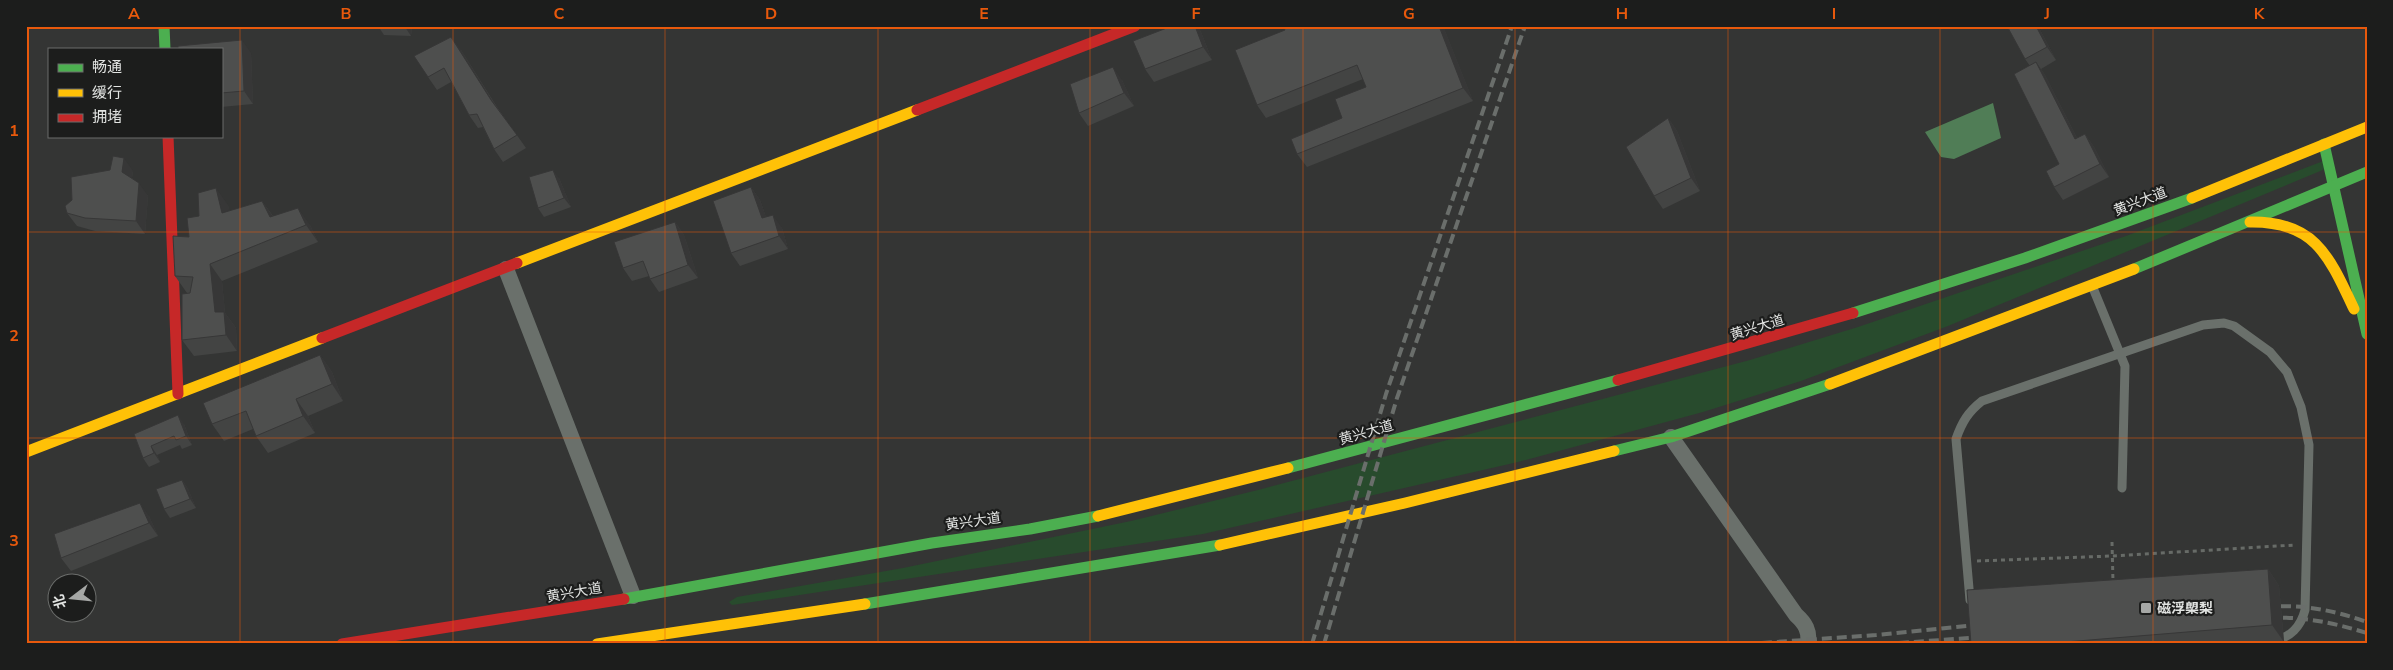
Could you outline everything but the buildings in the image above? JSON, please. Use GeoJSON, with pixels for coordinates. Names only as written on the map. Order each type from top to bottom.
{"type":"FeatureCollection","features":[{"type":"Feature","properties":{"kind":"main road"},"geometry":{"type":"LineString","coordinates":[[164,26],[165,48]]}},
{"type":"Feature","properties":{"kind":"main road"},"geometry":{"type":"LineString","coordinates":[[26,452],[1135,26]]}},
{"type":"Feature","properties":{"kind":"main road","name":"黄兴大道"},"geometry":{"type":"LineString","coordinates":[[342,644],[471,625],[690,588],[956,538],[1062,524],[1273,474],[1740,348],[1883,304],[2104,231],[2367,127]]}},
{"type":"Feature","properties":{"kind":"main road"},"geometry":{"type":"LineString","coordinates":[[168,138],[178,394]]}},
{"type":"Feature","properties":{"kind":"main road"},"geometry":{"type":"LineString","coordinates":[[2324,144],[2367,334]]}},
{"type":"Feature","properties":{"kind":"main road"},"geometry":{"type":"LineString","coordinates":[[597,644],[652,640],[1237,542],[1405,503],[1671,437],[1787,400],[2092,286],[2367,172]]}},
{"type":"Feature","properties":{"kind":"main road"},"geometry":{"type":"LineString","coordinates":[[2246,222],[2268,220],[2285,223],[2302,230],[2318,245],[2346,292],[2357,316],[2367,346]]}},
{"type":"Feature","properties":{"kind":"street"},"geometry":{"type":"LineString","coordinates":[[506,269],[634,596]]}},
{"type":"Feature","properties":{"kind":"street"},"geometry":{"type":"LineString","coordinates":[[1671,437],[1796,616],[1802,621],[1807,629],[1808,644]]}},
{"type":"Feature","properties":{"kind":"lane"},"geometry":{"type":"LineString","coordinates":[[2092,286],[2121,352],[2125,366],[2122,488]]}},
{"type":"Feature","properties":{"kind":"lane"},"geometry":{"type":"LineString","coordinates":[[1971,613],[1956,439],[1961,424],[1970,411],[1982,402],[2121,352],[2214,322],[2234,326],[2270,352],[2287,372],[2301,407],[2309,445],[2305,610],[2302,620],[2288,636],[2279,639],[2259,640]]}},
{"type":"Feature","properties":{"kind":"path"},"geometry":{"type":"LineString","coordinates":[[2112,542],[2113,586]]}},
{"type":"Feature","properties":{"kind":"path"},"geometry":{"type":"LineString","coordinates":[[1966,561],[2112,556],[2307,544]]}},
{"type":"Feature","properties":{"kind":"shaded area"},"geometry":{"type":"Polygon","coordinates":[[[1993,103],[2001,138],[1954,159],[1941,157],[1925,132],[1993,103]]]}},
{"type":"Feature","properties":{"kind":"shaded area"},"geometry":{"type":"Polygon","coordinates":[[[2326,160],[2330,167],[1948,326],[1801,381],[1703,412],[1518,462],[1203,534],[732,605],[729,602],[737,597],[903,568],[1131,521],[1258,490],[1750,360],[1858,327],[2126,236],[2326,160]]]}},
{"type":"Feature","properties":{"kind":"railway"},"geometry":{"type":"LineString","coordinates":[[1312,644],[1386,394],[1512,26]]}},
{"type":"Feature","properties":{"kind":"railway"},"geometry":{"type":"LineString","coordinates":[[1324,644],[1397,398],[1525,26]]}},
{"type":"Feature","properties":{"kind":"railway"},"geometry":{"type":"LineString","coordinates":[[2266,607],[2305,607],[2342,614],[2367,622]]}},
{"type":"Feature","properties":{"kind":"railway"},"geometry":{"type":"LineString","coordinates":[[2268,618],[2294,618],[2318,621],[2367,633]]}},
{"type":"Feature","properties":{"kind":"railway"},"geometry":{"type":"LineString","coordinates":[[1747,644],[1876,635],[1985,624]]}},
{"type":"Feature","properties":{"kind":"railway"},"geometry":{"type":"LineString","coordinates":[[1884,644],[1984,637]]}},
{"type":"Feature","properties":{"kind":"traffic: fast"},"geometry":{"type":"LineString","coordinates":[[164,26],[165,48]]}},
{"type":"Feature","properties":{"kind":"traffic: fast"},"geometry":{"type":"LineString","coordinates":[[2324,144],[2367,334]]}},
{"type":"Feature","properties":{"kind":"traffic: fast"},"geometry":{"type":"LineString","coordinates":[[2134,269],[2367,172]]}},
{"type":"Feature","properties":{"kind":"traffic: fast"},"geometry":{"type":"LineString","coordinates":[[1853,313],[2025,258],[2192,198]]}},
{"type":"Feature","properties":{"kind":"traffic: fast"},"geometry":{"type":"LineString","coordinates":[[1288,468],[1618,380]]}},
{"type":"Feature","properties":{"kind":"traffic: fast"},"geometry":{"type":"LineString","coordinates":[[1614,451],[1671,437],[1830,384]]}},
{"type":"Feature","properties":{"kind":"traffic: fast"},"geometry":{"type":"LineString","coordinates":[[624,599],[932,543],[1030,529],[1098,516]]}},
{"type":"Feature","properties":{"kind":"traffic: fast"},"geometry":{"type":"LineString","coordinates":[[865,604],[1220,545]]}},
{"type":"Feature","properties":{"kind":"traffic: slow"},"geometry":{"type":"LineString","coordinates":[[517,263],[917,110]]}},
{"type":"Feature","properties":{"kind":"traffic: slow"},"geometry":{"type":"LineString","coordinates":[[2192,198],[2367,127]]}},
{"type":"Feature","properties":{"kind":"traffic: slow"},"geometry":{"type":"LineString","coordinates":[[2250,222],[2272,223],[2290,228],[2305,235],[2317,245],[2336,273],[2354,309]]}},
{"type":"Feature","properties":{"kind":"traffic: slow"},"geometry":{"type":"LineString","coordinates":[[1830,384],[2134,269]]}},
{"type":"Feature","properties":{"kind":"traffic: slow"},"geometry":{"type":"LineString","coordinates":[[26,452],[322,338]]}},
{"type":"Feature","properties":{"kind":"traffic: slow"},"geometry":{"type":"LineString","coordinates":[[1220,545],[1405,503],[1614,451]]}},
{"type":"Feature","properties":{"kind":"traffic: slow"},"geometry":{"type":"LineString","coordinates":[[1098,516],[1288,468]]}},
{"type":"Feature","properties":{"kind":"traffic: slow"},"geometry":{"type":"LineString","coordinates":[[597,644],[865,604]]}},
{"type":"Feature","properties":{"kind":"traffic: jam"},"geometry":{"type":"LineString","coordinates":[[917,110],[1135,26]]}},
{"type":"Feature","properties":{"kind":"traffic: jam"},"geometry":{"type":"LineString","coordinates":[[168,138],[178,394]]}},
{"type":"Feature","properties":{"kind":"traffic: jam"},"geometry":{"type":"LineString","coordinates":[[322,338],[517,263]]}},
{"type":"Feature","properties":{"kind":"traffic: jam"},"geometry":{"type":"LineString","coordinates":[[1618,380],[1853,313]]}},
{"type":"Feature","properties":{"kind":"traffic: jam"},"geometry":{"type":"LineString","coordinates":[[342,644],[624,599]]}},
{"type":"Feature","properties":{"kind":"place","name":"磁浮㮾梨"},"geometry":{"type":"Point","coordinates":[2146,608]}}]}
